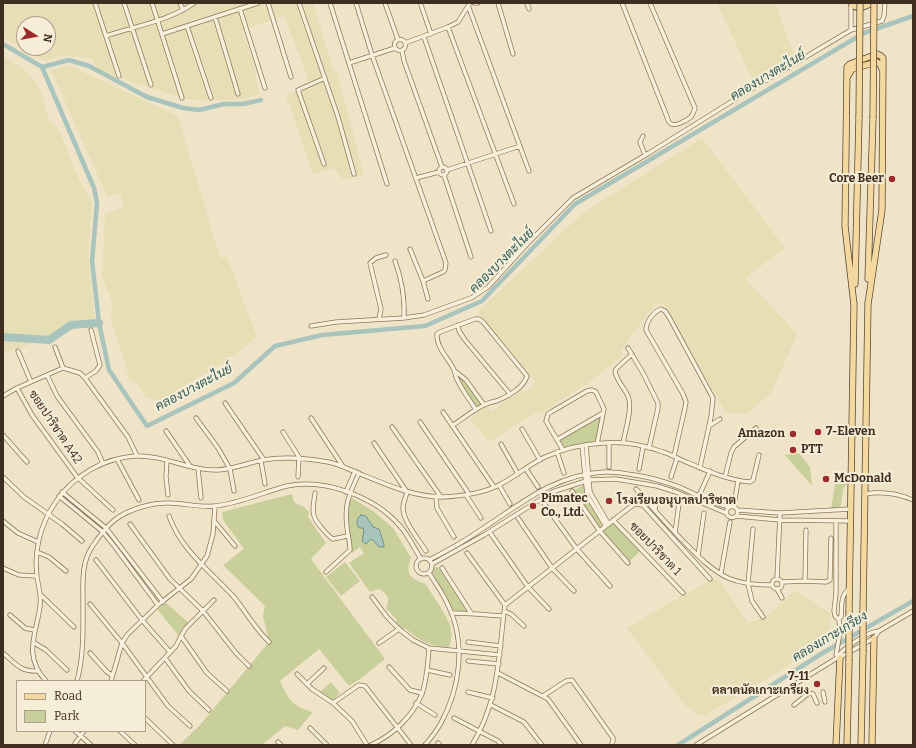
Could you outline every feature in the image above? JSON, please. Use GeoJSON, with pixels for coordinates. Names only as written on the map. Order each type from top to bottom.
{"type":"FeatureCollection","features":[{"type":"Feature","properties":{"kind":"main road"},"geometry":{"type":"LineString","coordinates":[[851,3],[853,6],[857,7],[862,7],[873,3],[861,744],[872,745],[874,638]]}},
{"type":"Feature","properties":{"kind":"main road"},"geometry":{"type":"LineString","coordinates":[[847,745],[860,3]]}},
{"type":"Feature","properties":{"kind":"main road"},"geometry":{"type":"LineString","coordinates":[[854,305],[845,226],[847,76],[852,69],[877,62],[883,70],[882,210],[868,304]]}},
{"type":"Feature","properties":{"kind":"main road"},"geometry":{"type":"LineString","coordinates":[[871,199],[872,206],[877,209],[880,206],[882,198]]}},
{"type":"Feature","properties":{"kind":"main road"},"geometry":{"type":"LineString","coordinates":[[846,213],[847,222],[851,224],[854,221],[856,213]]}},
{"type":"Feature","properties":{"kind":"main road"},"geometry":{"type":"LineString","coordinates":[[836,745],[838,658]]}},
{"type":"Feature","properties":{"kind":"street"},"geometry":{"type":"LineString","coordinates":[[95,3],[119,76]]}},
{"type":"Feature","properties":{"kind":"street"},"geometry":{"type":"LineString","coordinates":[[124,3],[151,85]]}},
{"type":"Feature","properties":{"kind":"street"},"geometry":{"type":"LineString","coordinates":[[152,3],[182,98]]}},
{"type":"Feature","properties":{"kind":"street"},"geometry":{"type":"LineString","coordinates":[[180,3],[182,10]]}},
{"type":"Feature","properties":{"kind":"street"},"geometry":{"type":"LineString","coordinates":[[106,36],[158,20],[182,10],[194,3]]}},
{"type":"Feature","properties":{"kind":"street"},"geometry":{"type":"LineString","coordinates":[[162,34],[258,3]]}},
{"type":"Feature","properties":{"kind":"street"},"geometry":{"type":"LineString","coordinates":[[268,3],[291,77]]}},
{"type":"Feature","properties":{"kind":"street"},"geometry":{"type":"LineString","coordinates":[[299,3],[338,117],[354,174]]}},
{"type":"Feature","properties":{"kind":"street"},"geometry":{"type":"LineString","coordinates":[[330,3],[387,184]]}},
{"type":"Feature","properties":{"kind":"street"},"geometry":{"type":"LineString","coordinates":[[356,3],[372,55],[446,267],[440,274],[423,281]]}},
{"type":"Feature","properties":{"kind":"street"},"geometry":{"type":"LineString","coordinates":[[385,3],[398,40]]}},
{"type":"Feature","properties":{"kind":"street"},"geometry":{"type":"LineString","coordinates":[[405,43],[431,34],[458,22],[470,3]]}},
{"type":"Feature","properties":{"kind":"street"},"geometry":{"type":"LineString","coordinates":[[498,3],[513,54]]}},
{"type":"Feature","properties":{"kind":"street"},"geometry":{"type":"LineString","coordinates":[[527,3],[529,9]]}},
{"type":"Feature","properties":{"kind":"street"},"geometry":{"type":"LineString","coordinates":[[622,3],[667,117],[672,125],[691,117],[695,108],[650,3]]}},
{"type":"Feature","properties":{"kind":"street"},"geometry":{"type":"LineString","coordinates":[[851,3],[851,30]]}},
{"type":"Feature","properties":{"kind":"street"},"geometry":{"type":"LineString","coordinates":[[311,326],[336,322],[404,318],[424,315],[481,292],[488,287],[528,242],[573,198],[851,30],[882,21],[885,3]]}},
{"type":"Feature","properties":{"kind":"street"},"geometry":{"type":"LineString","coordinates":[[421,5],[431,34]]}},
{"type":"Feature","properties":{"kind":"street"},"geometry":{"type":"LineString","coordinates":[[468,8],[529,171]]}},
{"type":"Feature","properties":{"kind":"street"},"geometry":{"type":"LineString","coordinates":[[240,9],[265,88]]}},
{"type":"Feature","properties":{"kind":"street"},"geometry":{"type":"LineString","coordinates":[[215,17],[238,94]]}},
{"type":"Feature","properties":{"kind":"street"},"geometry":{"type":"LineString","coordinates":[[187,26],[211,98]]}},
{"type":"Feature","properties":{"kind":"street"},"geometry":{"type":"LineString","coordinates":[[448,27],[514,204]]}},
{"type":"Feature","properties":{"kind":"street"},"geometry":{"type":"LineString","coordinates":[[424,36],[491,231]]}},
{"type":"Feature","properties":{"kind":"street"},"geometry":{"type":"LineString","coordinates":[[394,48],[394,43],[398,40]]}},
{"type":"Feature","properties":{"kind":"street"},"geometry":{"type":"LineString","coordinates":[[398,40],[405,43]]}},
{"type":"Feature","properties":{"kind":"street"},"geometry":{"type":"LineString","coordinates":[[405,43],[406,46],[402,51],[404,61],[442,167],[445,167],[447,170]]}},
{"type":"Feature","properties":{"kind":"street"},"geometry":{"type":"LineString","coordinates":[[349,63],[394,48],[398,51],[402,51]]}},
{"type":"Feature","properties":{"kind":"street"},"geometry":{"type":"LineString","coordinates":[[324,164],[298,90],[325,78]]}},
{"type":"Feature","properties":{"kind":"street"},"geometry":{"type":"LineString","coordinates":[[643,136],[640,142],[645,155]]}},
{"type":"Feature","properties":{"kind":"street"},"geometry":{"type":"LineString","coordinates":[[444,175],[447,170],[520,146]]}},
{"type":"Feature","properties":{"kind":"street"},"geometry":{"type":"LineString","coordinates":[[439,172],[439,169],[442,167]]}},
{"type":"Feature","properties":{"kind":"street"},"geometry":{"type":"LineString","coordinates":[[416,178],[439,172],[444,175],[471,257]]}},
{"type":"Feature","properties":{"kind":"street"},"geometry":{"type":"LineString","coordinates":[[410,249],[423,281],[428,299]]}},
{"type":"Feature","properties":{"kind":"street"},"geometry":{"type":"LineString","coordinates":[[379,319],[381,309],[370,263],[376,258],[386,255]]}},
{"type":"Feature","properties":{"kind":"street"},"geometry":{"type":"LineString","coordinates":[[395,261],[404,296],[404,318]]}},
{"type":"Feature","properties":{"kind":"street"},"geometry":{"type":"LineString","coordinates":[[671,477],[686,402],[683,394],[646,330],[649,321],[657,311],[661,309],[665,311],[669,317],[713,398],[709,426],[700,467]]}},
{"type":"Feature","properties":{"kind":"street"},"geometry":{"type":"LineString","coordinates":[[453,425],[484,405],[500,400],[510,394],[524,383],[526,376],[483,322],[479,319],[475,319],[437,334],[439,345],[455,370],[466,380],[484,405]]}},
{"type":"Feature","properties":{"kind":"street"},"geometry":{"type":"LineString","coordinates":[[458,325],[459,331],[465,340],[510,394]]}},
{"type":"Feature","properties":{"kind":"street"},"geometry":{"type":"LineString","coordinates":[[86,378],[96,371],[100,365],[91,330]]}},
{"type":"Feature","properties":{"kind":"street"},"geometry":{"type":"LineString","coordinates":[[55,347],[62,368]]}},
{"type":"Feature","properties":{"kind":"street"},"geometry":{"type":"LineString","coordinates":[[628,348],[658,403],[650,448]]}},
{"type":"Feature","properties":{"kind":"street"},"geometry":{"type":"LineString","coordinates":[[18,351],[31,382]]}},
{"type":"Feature","properties":{"kind":"street"},"geometry":{"type":"LineString","coordinates":[[623,443],[630,407],[628,395],[616,378],[615,371],[632,354]]}},
{"type":"Feature","properties":{"kind":"street"},"geometry":{"type":"LineString","coordinates":[[3,396],[17,388],[62,368],[80,373],[86,378],[128,437],[137,456]]}},
{"type":"Feature","properties":{"kind":"street"},"geometry":{"type":"LineString","coordinates":[[455,370],[459,384],[476,410]]}},
{"type":"Feature","properties":{"kind":"street"},"geometry":{"type":"LineString","coordinates":[[48,375],[57,396],[98,452],[103,464]]}},
{"type":"Feature","properties":{"kind":"street","name":"ซอยปาริชาต A42"},"geometry":{"type":"LineString","coordinates":[[17,388],[32,415],[77,477],[113,510]]}},
{"type":"Feature","properties":{"kind":"street"},"geometry":{"type":"LineString","coordinates":[[563,450],[558,439],[546,421],[548,414],[587,391],[592,390],[596,392],[603,406],[604,413],[597,444]]}},
{"type":"Feature","properties":{"kind":"street"},"geometry":{"type":"LineString","coordinates":[[225,403],[263,461],[265,484]]}},
{"type":"Feature","properties":{"kind":"street"},"geometry":{"type":"LineString","coordinates":[[443,412],[494,487]]}},
{"type":"Feature","properties":{"kind":"street"},"geometry":{"type":"LineString","coordinates":[[558,439],[604,413]]}},
{"type":"Feature","properties":{"kind":"street"},"geometry":{"type":"LineString","coordinates":[[196,418],[218,448],[230,469],[234,492]]}},
{"type":"Feature","properties":{"kind":"street"},"geometry":{"type":"LineString","coordinates":[[311,418],[342,465]]}},
{"type":"Feature","properties":{"kind":"street"},"geometry":{"type":"LineString","coordinates":[[709,426],[720,419]]}},
{"type":"Feature","properties":{"kind":"street"},"geometry":{"type":"LineString","coordinates":[[420,422],[468,495],[481,518]]}},
{"type":"Feature","properties":{"kind":"street"},"geometry":{"type":"LineString","coordinates":[[392,427],[441,497]]}},
{"type":"Feature","properties":{"kind":"street"},"geometry":{"type":"LineString","coordinates":[[725,477],[734,447],[756,428]]}},
{"type":"Feature","properties":{"kind":"street"},"geometry":{"type":"LineString","coordinates":[[522,429],[540,460]]}},
{"type":"Feature","properties":{"kind":"street"},"geometry":{"type":"LineString","coordinates":[[166,431],[190,466]]}},
{"type":"Feature","properties":{"kind":"street"},"geometry":{"type":"LineString","coordinates":[[283,432],[299,457],[298,477]]}},
{"type":"Feature","properties":{"kind":"street"},"geometry":{"type":"LineString","coordinates":[[3,435],[27,462]]}},
{"type":"Feature","properties":{"kind":"street"},"geometry":{"type":"LineString","coordinates":[[374,443],[407,492],[403,507],[404,514],[426,551]]}},
{"type":"Feature","properties":{"kind":"street"},"geometry":{"type":"LineString","coordinates":[[608,467],[610,443]]}},
{"type":"Feature","properties":{"kind":"street"},"geometry":{"type":"LineString","coordinates":[[45,680],[38,671],[32,652],[34,630],[41,596],[36,576],[38,542],[49,514],[62,492],[77,477],[116,459],[137,456],[153,457],[198,468],[216,470],[230,469],[263,461],[299,457],[342,465],[407,492],[441,497],[468,495],[494,487],[540,460],[557,452],[597,444],[623,443],[650,448],[725,477],[738,481],[750,482],[753,480],[759,455]]}},
{"type":"Feature","properties":{"kind":"street"},"geometry":{"type":"LineString","coordinates":[[501,444],[518,474]]}},
{"type":"Feature","properties":{"kind":"street"},"geometry":{"type":"LineString","coordinates":[[582,446],[587,474]]}},
{"type":"Feature","properties":{"kind":"street"},"geometry":{"type":"LineString","coordinates":[[586,446],[587,480],[592,497],[607,524]]}},
{"type":"Feature","properties":{"kind":"street"},"geometry":{"type":"LineString","coordinates":[[639,469],[643,447]]}},
{"type":"Feature","properties":{"kind":"street"},"geometry":{"type":"LineString","coordinates":[[557,452],[564,473]]}},
{"type":"Feature","properties":{"kind":"street"},"geometry":{"type":"LineString","coordinates":[[116,459],[139,500]]}},
{"type":"Feature","properties":{"kind":"street"},"geometry":{"type":"LineString","coordinates":[[167,460],[166,477],[168,495]]}},
{"type":"Feature","properties":{"kind":"street"},"geometry":{"type":"LineString","coordinates":[[198,468],[201,498]]}},
{"type":"Feature","properties":{"kind":"street"},"geometry":{"type":"LineString","coordinates":[[526,469],[538,487]]}},
{"type":"Feature","properties":{"kind":"street"},"geometry":{"type":"LineString","coordinates":[[699,496],[710,471]]}},
{"type":"Feature","properties":{"kind":"street"},"geometry":{"type":"LineString","coordinates":[[326,572],[350,550],[346,511],[347,492],[357,472]]}},
{"type":"Feature","properties":{"kind":"street"},"geometry":{"type":"LineString","coordinates":[[77,680],[81,666],[82,647],[82,588],[84,568],[90,549],[102,532],[125,512],[152,504],[166,503],[192,506],[215,506],[289,486],[307,484],[324,486],[347,492],[373,504],[385,512],[399,525],[421,559],[429,560],[481,530],[548,486],[563,480],[587,474],[605,472],[621,473],[648,478],[682,488],[716,503],[734,507],[737,510],[780,513],[851,509]]}},
{"type":"Feature","properties":{"kind":"street"},"geometry":{"type":"LineString","coordinates":[[3,477],[24,497],[49,514],[82,541]]}},
{"type":"Feature","properties":{"kind":"street"},"geometry":{"type":"LineString","coordinates":[[432,564],[484,535],[552,492],[587,480],[616,479],[657,486],[676,492],[726,513],[730,517],[736,516],[780,520],[850,521]]}},
{"type":"Feature","properties":{"kind":"street"},"geometry":{"type":"LineString","coordinates":[[734,505],[738,481]]}},
{"type":"Feature","properties":{"kind":"street"},"geometry":{"type":"LineString","coordinates":[[499,485],[510,504]]}},
{"type":"Feature","properties":{"kind":"street"},"geometry":{"type":"LineString","coordinates":[[636,489],[655,511],[706,563],[729,578],[748,584],[772,585],[775,589],[777,589],[782,598]]}},
{"type":"Feature","properties":{"kind":"street"},"geometry":{"type":"LineString","coordinates":[[572,491],[599,530],[628,563]]}},
{"type":"Feature","properties":{"kind":"street"},"geometry":{"type":"LineString","coordinates":[[62,492],[106,528],[163,602]]}},
{"type":"Feature","properties":{"kind":"street"},"geometry":{"type":"LineString","coordinates":[[865,494],[884,492],[913,500]]}},
{"type":"Feature","properties":{"kind":"street"},"geometry":{"type":"LineString","coordinates":[[315,493],[313,513],[316,522],[326,534],[333,539],[348,536]]}},
{"type":"Feature","properties":{"kind":"street"},"geometry":{"type":"LineString","coordinates":[[59,496],[102,532],[158,605]]}},
{"type":"Feature","properties":{"kind":"street"},"geometry":{"type":"LineString","coordinates":[[436,496],[437,508],[454,537]]}},
{"type":"Feature","properties":{"kind":"street"},"geometry":{"type":"LineString","coordinates":[[655,511],[656,498]]}},
{"type":"Feature","properties":{"kind":"street"},"geometry":{"type":"LineString","coordinates":[[543,502],[558,525],[576,548],[610,586]]}},
{"type":"Feature","properties":{"kind":"street"},"geometry":{"type":"LineString","coordinates":[[676,533],[679,503]]}},
{"type":"Feature","properties":{"kind":"street"},"geometry":{"type":"LineString","coordinates":[[472,745],[480,732],[493,698],[498,673],[505,605],[612,520],[636,504],[643,506],[710,579]]}},
{"type":"Feature","properties":{"kind":"street"},"geometry":{"type":"LineString","coordinates":[[111,680],[122,643],[131,630],[158,605],[191,578],[207,556],[215,522],[215,506]]}},
{"type":"Feature","properties":{"kind":"street"},"geometry":{"type":"LineString","coordinates":[[726,513],[730,507]]}},
{"type":"Feature","properties":{"kind":"street"},"geometry":{"type":"LineString","coordinates":[[736,516],[737,510]]}},
{"type":"Feature","properties":{"kind":"street"},"geometry":{"type":"LineString","coordinates":[[698,556],[704,513]]}},
{"type":"Feature","properties":{"kind":"street"},"geometry":{"type":"LineString","coordinates":[[772,585],[773,581],[777,579],[780,513]]}},
{"type":"Feature","properties":{"kind":"street"},"geometry":{"type":"LineString","coordinates":[[169,516],[174,529],[182,542],[201,564],[234,597],[269,642]]}},
{"type":"Feature","properties":{"kind":"street"},"geometry":{"type":"LineString","coordinates":[[518,518],[552,568],[574,590]]}},
{"type":"Feature","properties":{"kind":"street","name":"ซอยปาริชาต 1"},"geometry":{"type":"LineString","coordinates":[[612,520],[683,593]]}},
{"type":"Feature","properties":{"kind":"street"},"geometry":{"type":"LineString","coordinates":[[3,521],[18,533],[38,542]]}},
{"type":"Feature","properties":{"kind":"street"},"geometry":{"type":"LineString","coordinates":[[836,521],[836,593],[834,611],[835,616],[839,619]]}},
{"type":"Feature","properties":{"kind":"street"},"geometry":{"type":"LineString","coordinates":[[215,522],[235,546]]}},
{"type":"Feature","properties":{"kind":"street"},"geometry":{"type":"LineString","coordinates":[[721,573],[730,522]]}},
{"type":"Feature","properties":{"kind":"street"},"geometry":{"type":"LineString","coordinates":[[130,524],[178,588],[203,611],[236,653],[249,666]]}},
{"type":"Feature","properties":{"kind":"street"},"geometry":{"type":"LineString","coordinates":[[753,529],[748,584],[752,601],[763,617]]}},
{"type":"Feature","properties":{"kind":"street"},"geometry":{"type":"LineString","coordinates":[[804,581],[806,530]]}},
{"type":"Feature","properties":{"kind":"street"},"geometry":{"type":"LineString","coordinates":[[491,534],[528,587],[549,609]]}},
{"type":"Feature","properties":{"kind":"street"},"geometry":{"type":"LineString","coordinates":[[777,579],[782,582],[826,582],[830,580],[831,538]]}},
{"type":"Feature","properties":{"kind":"street"},"geometry":{"type":"LineString","coordinates":[[37,552],[49,557],[66,571]]}},
{"type":"Feature","properties":{"kind":"street"},"geometry":{"type":"LineString","coordinates":[[467,553],[505,605]]}},
{"type":"Feature","properties":{"kind":"street"},"geometry":{"type":"LineString","coordinates":[[421,559],[417,563],[416,569],[418,572],[423,574],[429,573],[432,569],[432,564],[429,560]]}},
{"type":"Feature","properties":{"kind":"street"},"geometry":{"type":"LineString","coordinates":[[96,560],[142,620],[170,652]]}},
{"type":"Feature","properties":{"kind":"street"},"geometry":{"type":"LineString","coordinates":[[3,568],[19,574],[36,576]]}},
{"type":"Feature","properties":{"kind":"street"},"geometry":{"type":"LineString","coordinates":[[442,568],[471,613]]}},
{"type":"Feature","properties":{"kind":"street"},"geometry":{"type":"LineString","coordinates":[[425,745],[441,724],[455,691],[459,651],[455,624],[449,608],[429,573]]}},
{"type":"Feature","properties":{"kind":"street"},"geometry":{"type":"LineString","coordinates":[[777,589],[782,586],[782,582]]}},
{"type":"Feature","properties":{"kind":"street"},"geometry":{"type":"LineString","coordinates":[[838,658],[840,633],[839,619],[841,615],[842,597],[844,592],[850,588]]}},
{"type":"Feature","properties":{"kind":"street"},"geometry":{"type":"LineString","coordinates":[[41,596],[74,627]]}},
{"type":"Feature","properties":{"kind":"street"},"geometry":{"type":"LineString","coordinates":[[372,597],[387,617],[399,628],[413,640],[429,648],[500,655]]}},
{"type":"Feature","properties":{"kind":"street"},"geometry":{"type":"LineString","coordinates":[[144,680],[176,646],[190,623],[214,600]]}},
{"type":"Feature","properties":{"kind":"street"},"geometry":{"type":"LineString","coordinates":[[90,604],[122,643],[174,712],[190,726]]}},
{"type":"Feature","properties":{"kind":"street"},"geometry":{"type":"LineString","coordinates":[[838,658],[842,650],[870,633],[879,631],[913,610]]}},
{"type":"Feature","properties":{"kind":"street"},"geometry":{"type":"LineString","coordinates":[[504,611],[511,614],[524,626]]}},
{"type":"Feature","properties":{"kind":"street"},"geometry":{"type":"LineString","coordinates":[[453,613],[503,616]]}},
{"type":"Feature","properties":{"kind":"street"},"geometry":{"type":"LineString","coordinates":[[10,615],[25,628],[34,630]]}},
{"type":"Feature","properties":{"kind":"street"},"geometry":{"type":"LineString","coordinates":[[379,643],[399,628]]}},
{"type":"Feature","properties":{"kind":"street"},"geometry":{"type":"LineString","coordinates":[[696,745],[838,658],[874,638],[879,631]]}},
{"type":"Feature","properties":{"kind":"street"},"geometry":{"type":"LineString","coordinates":[[181,636],[207,673],[227,691]]}},
{"type":"Feature","properties":{"kind":"street"},"geometry":{"type":"LineString","coordinates":[[33,642],[46,650],[67,670]]}},
{"type":"Feature","properties":{"kind":"street"},"geometry":{"type":"LineString","coordinates":[[468,642],[501,646]]}},
{"type":"Feature","properties":{"kind":"street"},"geometry":{"type":"LineString","coordinates":[[371,745],[388,736],[398,728],[422,694],[427,670],[429,648]]}},
{"type":"Feature","properties":{"kind":"street"},"geometry":{"type":"LineString","coordinates":[[3,653],[22,669],[27,671],[38,671]]}},
{"type":"Feature","properties":{"kind":"street"},"geometry":{"type":"LineString","coordinates":[[90,653],[107,672],[112,675]]}},
{"type":"Feature","properties":{"kind":"street"},"geometry":{"type":"LineString","coordinates":[[165,658],[189,692],[209,710]]}},
{"type":"Feature","properties":{"kind":"street"},"geometry":{"type":"LineString","coordinates":[[468,661],[499,664]]}},
{"type":"Feature","properties":{"kind":"street"},"geometry":{"type":"LineString","coordinates":[[389,667],[410,690],[422,694]]}},
{"type":"Feature","properties":{"kind":"street"},"geometry":{"type":"LineString","coordinates":[[307,684],[324,668]]}},
{"type":"Feature","properties":{"kind":"street"},"geometry":{"type":"LineString","coordinates":[[427,670],[450,675]]}},
{"type":"Feature","properties":{"kind":"street"},"geometry":{"type":"LineString","coordinates":[[498,673],[543,696],[552,704],[581,745]]}},
{"type":"Feature","properties":{"kind":"street"},"geometry":{"type":"LineString","coordinates":[[297,674],[315,692],[333,703],[352,721],[367,745]]}},
{"type":"Feature","properties":{"kind":"street"},"geometry":{"type":"LineString","coordinates":[[543,696],[568,680],[572,680],[613,738],[611,745]]}},
{"type":"Feature","properties":{"kind":"street"},"geometry":{"type":"LineString","coordinates":[[333,703],[356,687],[362,685],[365,686],[412,744]]}},
{"type":"Feature","properties":{"kind":"street"},"geometry":{"type":"LineString","coordinates":[[468,692],[493,698]]}},
{"type":"Feature","properties":{"kind":"street"},"geometry":{"type":"LineString","coordinates":[[822,692],[825,702]]}},
{"type":"Feature","properties":{"kind":"street"},"geometry":{"type":"LineString","coordinates":[[794,705],[809,693],[812,694],[818,703]]}},
{"type":"Feature","properties":{"kind":"street"},"geometry":{"type":"LineString","coordinates":[[416,703],[435,715]]}},
{"type":"Feature","properties":{"kind":"street"},"geometry":{"type":"LineString","coordinates":[[491,705],[524,722],[542,745]]}},
{"type":"Feature","properties":{"kind":"street"},"geometry":{"type":"LineString","coordinates":[[454,718],[498,741],[502,745]]}},
{"type":"Feature","properties":{"kind":"street"},"geometry":{"type":"LineString","coordinates":[[146,719],[173,745]]}},
{"type":"Feature","properties":{"kind":"street"},"geometry":{"type":"LineString","coordinates":[[310,728],[327,745]]}},
{"type":"Feature","properties":{"kind":"street"},"geometry":{"type":"LineString","coordinates":[[45,745],[50,732]]}},
{"type":"Feature","properties":{"kind":"street"},"geometry":{"type":"LineString","coordinates":[[76,732],[91,745]]}},
{"type":"Feature","properties":{"kind":"street"},"geometry":{"type":"LineString","coordinates":[[74,745],[83,732]]}},
{"type":"Feature","properties":{"kind":"street"},"geometry":{"type":"LineString","coordinates":[[121,732],[135,745]]}},
{"type":"Feature","properties":{"kind":"shaded area"},"geometry":{"type":"Polygon","coordinates":[[[3,3],[313,3],[333,69],[337,73],[364,175],[342,180],[335,168],[313,174],[286,96],[310,84],[284,16],[242,30],[253,61],[259,94],[244,99],[205,101],[182,98],[99,71],[93,59],[63,55],[45,61],[36,56],[56,56],[56,16],[16,16],[16,44],[3,37],[3,3]]]}},
{"type":"Feature","properties":{"kind":"shaded area"},"geometry":{"type":"Polygon","coordinates":[[[717,3],[775,3],[795,57],[753,81],[717,3]]]}},
{"type":"Feature","properties":{"kind":"shaded area"},"geometry":{"type":"Polygon","coordinates":[[[3,57],[6,57],[26,71],[35,82],[42,95],[49,120],[59,130],[79,180],[92,202],[88,255],[95,320],[71,322],[48,337],[3,354],[3,57]]]}},
{"type":"Feature","properties":{"kind":"shaded area"},"geometry":{"type":"Polygon","coordinates":[[[68,65],[178,116],[220,258],[227,257],[257,337],[225,362],[160,400],[146,398],[137,383],[130,380],[111,320],[112,302],[102,277],[105,214],[123,207],[120,193],[107,196],[51,70],[68,65]]]}},
{"type":"Feature","properties":{"kind":"shaded area"},"geometry":{"type":"Polygon","coordinates":[[[702,138],[785,248],[745,278],[797,334],[772,392],[746,414],[726,413],[662,302],[653,307],[621,350],[623,356],[591,381],[541,413],[535,413],[489,442],[470,419],[486,406],[492,411],[522,390],[526,392],[536,382],[477,312],[583,213],[702,138]]]}},
{"type":"Feature","properties":{"kind":"shaded area"},"geometry":{"type":"Polygon","coordinates":[[[713,579],[719,580],[748,623],[765,617],[795,590],[831,614],[828,641],[704,716],[697,714],[684,704],[627,628],[713,579]]]}},
{"type":"Feature","properties":{"kind":"green space"},"geometry":{"type":"Polygon","coordinates":[[[455,371],[460,375],[484,405],[476,410],[459,384],[455,371]]]}},
{"type":"Feature","properties":{"kind":"green space"},"geometry":{"type":"Polygon","coordinates":[[[603,413],[597,444],[563,450],[558,439],[603,413]]]}},
{"type":"Feature","properties":{"kind":"green space"},"geometry":{"type":"Polygon","coordinates":[[[796,452],[799,453],[810,467],[812,486],[784,454],[788,455],[796,452]]]}},
{"type":"Feature","properties":{"kind":"green space"},"geometry":{"type":"Polygon","coordinates":[[[839,475],[845,477],[847,484],[843,489],[841,506],[831,510],[836,476],[839,475]]]}},
{"type":"Feature","properties":{"kind":"green space"},"geometry":{"type":"Polygon","coordinates":[[[586,484],[587,495],[605,525],[613,520],[641,550],[628,563],[599,530],[572,491],[586,484]]]}},
{"type":"Feature","properties":{"kind":"green space"},"geometry":{"type":"Polygon","coordinates":[[[292,494],[294,502],[304,507],[309,512],[308,517],[326,543],[311,559],[385,659],[349,686],[319,649],[280,681],[292,702],[313,712],[298,730],[285,726],[262,745],[179,745],[200,725],[269,642],[263,616],[265,606],[223,565],[244,549],[223,520],[222,512],[292,494]]]}},
{"type":"Feature","properties":{"kind":"green space"},"geometry":{"type":"Polygon","coordinates":[[[352,498],[373,511],[393,528],[411,558],[408,569],[411,576],[426,584],[449,623],[451,638],[449,647],[436,646],[425,642],[405,628],[402,630],[395,623],[397,620],[386,608],[388,599],[386,594],[379,589],[370,592],[349,563],[364,553],[360,547],[352,553],[347,518],[349,504],[352,498]]]}},
{"type":"Feature","properties":{"kind":"green space"},"geometry":{"type":"Polygon","coordinates":[[[345,562],[360,581],[341,596],[326,577],[345,562]]]}},
{"type":"Feature","properties":{"kind":"green space"},"geometry":{"type":"Polygon","coordinates":[[[433,567],[440,569],[469,612],[453,613],[430,573],[433,567]]]}},
{"type":"Feature","properties":{"kind":"green space"},"geometry":{"type":"Polygon","coordinates":[[[166,603],[189,623],[179,636],[157,609],[166,603]]]}},
{"type":"Feature","properties":{"kind":"green space"},"geometry":{"type":"Polygon","coordinates":[[[331,682],[340,693],[332,701],[319,693],[331,682]]]}},
{"type":"Feature","properties":{"kind":"water"},"geometry":{"type":"Polygon","coordinates":[[[361,515],[366,516],[373,527],[379,529],[384,547],[379,547],[372,539],[366,544],[362,541],[364,531],[363,528],[359,528],[357,523],[358,518],[361,515]]]}},
{"type":"Feature","properties":{"kind":"waterway","name":"คลองบางตะไนย์"},"geometry":{"type":"LineString","coordinates":[[42,67],[94,188],[97,203],[92,261],[99,323],[109,370],[147,426],[234,383],[275,346],[322,335],[425,326],[482,301],[575,204],[864,33],[913,16]]}},
{"type":"Feature","properties":{"kind":"waterway"},"geometry":{"type":"LineString","coordinates":[[3,44],[42,67],[69,60],[89,66],[147,97],[183,108],[199,110],[224,104],[243,104],[261,100]]}},
{"type":"Feature","properties":{"kind":"waterway","name":"คลองบางตะไนย์"},"geometry":{"type":"LineString","coordinates":[[3,337],[49,340],[71,325],[99,323]]}},
{"type":"Feature","properties":{"kind":"waterway","name":"คลองเกาะเกรียง"},"geometry":{"type":"LineString","coordinates":[[678,745],[821,654],[913,601]]}},
{"type":"Feature","properties":{"kind":"place","name":"Core Beer"},"geometry":{"type":"Point","coordinates":[892,179]}},
{"type":"Feature","properties":{"kind":"place","name":"7-Eleven"},"geometry":{"type":"Point","coordinates":[818,432]}},
{"type":"Feature","properties":{"kind":"place","name":"Amazon"},"geometry":{"type":"Point","coordinates":[793,434]}},
{"type":"Feature","properties":{"kind":"place","name":"PTT"},"geometry":{"type":"Point","coordinates":[793,450]}},
{"type":"Feature","properties":{"kind":"place","name":"McDonald"},"geometry":{"type":"Point","coordinates":[826,479]}},
{"type":"Feature","properties":{"kind":"place","name":"โรงเรียนอนุบาลปาริชาต"},"geometry":{"type":"Point","coordinates":[609,501]}},
{"type":"Feature","properties":{"kind":"place","name":"Pimatec Co., Ltd."},"geometry":{"type":"Point","coordinates":[533,506]}},
{"type":"Feature","properties":{"kind":"place","name":"7-11 ตลาดนัดเกาะเกรียง"},"geometry":{"type":"Point","coordinates":[817,684]}}]}
